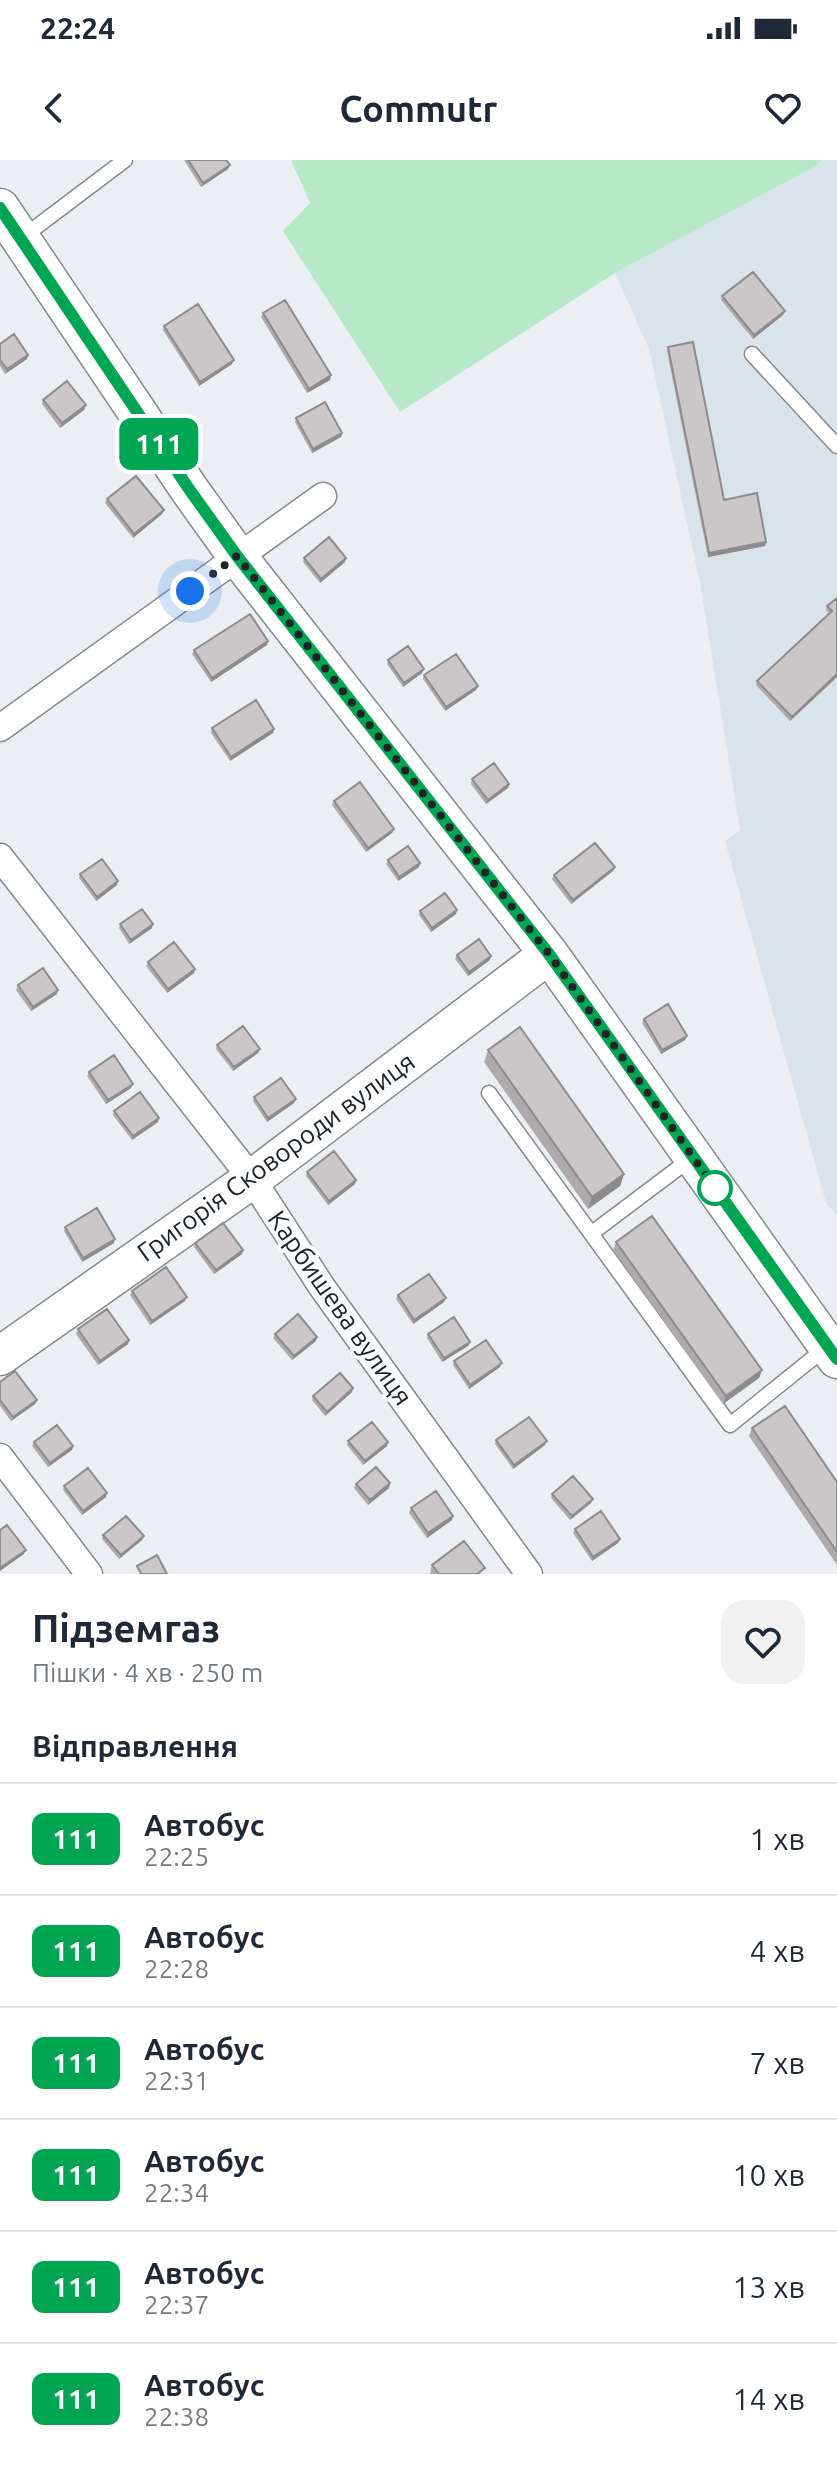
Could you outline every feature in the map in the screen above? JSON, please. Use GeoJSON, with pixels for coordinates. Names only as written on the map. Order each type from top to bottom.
{"type":"FeatureCollection","features":[{"type":"Feature","properties":{"kind":"street"},"geometry":{"type":"LineString","coordinates":[[10,223],[237,556],[549,954],[832,1352]]}},
{"type":"Feature","properties":{"kind":"street"},"geometry":{"type":"LineString","coordinates":[[0,728],[323,496]]}},
{"type":"Feature","properties":{"kind":"street","name":"Карбишева вулиця"},"geometry":{"type":"LineString","coordinates":[[0,857],[252,1179],[322,1287],[529,1574]]}},
{"type":"Feature","properties":{"kind":"street","name":"Григорія Сковороди вулиця"},"geometry":{"type":"LineString","coordinates":[[0,1356],[252,1179],[549,954]]}},
{"type":"Feature","properties":{"kind":"street"},"geometry":{"type":"LineString","coordinates":[[0,1457],[89,1574]]}},
{"type":"Feature","properties":{"kind":"lane"},"geometry":{"type":"LineString","coordinates":[[10,223],[125,160]]}},
{"type":"Feature","properties":{"kind":"lane"},"geometry":{"type":"LineString","coordinates":[[752,354],[837,446]]}},
{"type":"Feature","properties":{"kind":"lane"},"geometry":{"type":"LineString","coordinates":[[489,1093],[730,1425],[832,1352]]}},
{"type":"Feature","properties":{"kind":"lane"},"geometry":{"type":"LineString","coordinates":[[592,1233],[693,1157]]}},
{"type":"Feature","properties":{"kind":"shaded area"},"geometry":{"type":"Polygon","coordinates":[[[822,160],[837,160],[837,1215],[826,1203],[725,841],[740,830],[700,583],[649,349],[615,273],[822,160]]]}},
{"type":"Feature","properties":{"kind":"green space"},"geometry":{"type":"Polygon","coordinates":[[[291,160],[822,160],[615,273],[400,412],[283,231],[310,203],[291,160]]]}},
{"type":"Feature","properties":{"kind":"building"},"geometry":{"type":"Polygon","coordinates":[[[188,160],[226,160],[230,165],[203,183],[188,160]]]}},
{"type":"Feature","properties":{"kind":"building"},"geometry":{"type":"Polygon","coordinates":[[[753,272],[785,311],[754,335],[722,296],[753,272]]]}},
{"type":"Feature","properties":{"kind":"building"},"geometry":{"type":"Polygon","coordinates":[[[285,300],[331,375],[309,389],[263,313],[285,300]]]}},
{"type":"Feature","properties":{"kind":"building"},"geometry":{"type":"Polygon","coordinates":[[[198,304],[234,360],[200,382],[164,326],[198,304]]]}},
{"type":"Feature","properties":{"kind":"building"},"geometry":{"type":"Polygon","coordinates":[[[14,334],[28,355],[7,369],[0,360],[0,344],[14,334]]]}},
{"type":"Feature","properties":{"kind":"building"},"geometry":{"type":"Polygon","coordinates":[[[693,342],[724,500],[757,493],[766,542],[709,553],[668,347],[693,342]]]}},
{"type":"Feature","properties":{"kind":"building"},"geometry":{"type":"Polygon","coordinates":[[[67,381],[86,405],[62,423],[43,400],[67,381]]]}},
{"type":"Feature","properties":{"kind":"building"},"geometry":{"type":"Polygon","coordinates":[[[325,402],[342,433],[313,449],[296,418],[325,402]]]}},
{"type":"Feature","properties":{"kind":"building"},"geometry":{"type":"Polygon","coordinates":[[[136,476],[164,510],[134,534],[107,499],[136,476]]]}},
{"type":"Feature","properties":{"kind":"building"},"geometry":{"type":"Polygon","coordinates":[[[329,537],[346,558],[321,579],[304,558],[329,537]]]}},
{"type":"Feature","properties":{"kind":"building"},"geometry":{"type":"Polygon","coordinates":[[[837,598],[837,674],[792,717],[757,681],[832,611],[827,606],[837,598]]]}},
{"type":"Feature","properties":{"kind":"building"},"geometry":{"type":"Polygon","coordinates":[[[250,614],[268,641],[212,678],[194,650],[250,614]]]}},
{"type":"Feature","properties":{"kind":"building"},"geometry":{"type":"Polygon","coordinates":[[[408,646],[424,669],[404,683],[388,660],[408,646]]]}},
{"type":"Feature","properties":{"kind":"building"},"geometry":{"type":"Polygon","coordinates":[[[456,654],[478,686],[446,707],[424,675],[456,654]]]}},
{"type":"Feature","properties":{"kind":"building"},"geometry":{"type":"Polygon","coordinates":[[[256,700],[274,729],[231,757],[212,728],[256,700]]]}},
{"type":"Feature","properties":{"kind":"building"},"geometry":{"type":"Polygon","coordinates":[[[494,763],[509,784],[488,800],[472,779],[494,763]]]}},
{"type":"Feature","properties":{"kind":"building"},"geometry":{"type":"Polygon","coordinates":[[[360,782],[394,829],[368,848],[334,801],[360,782]]]}},
{"type":"Feature","properties":{"kind":"building"},"geometry":{"type":"Polygon","coordinates":[[[595,843],[615,867],[573,900],[554,875],[595,843]]]}},
{"type":"Feature","properties":{"kind":"building"},"geometry":{"type":"Polygon","coordinates":[[[408,846],[420,863],[399,877],[388,860],[408,846]]]}},
{"type":"Feature","properties":{"kind":"building"},"geometry":{"type":"Polygon","coordinates":[[[102,859],[118,881],[97,897],[80,874],[102,859]]]}},
{"type":"Feature","properties":{"kind":"building"},"geometry":{"type":"Polygon","coordinates":[[[445,893],[457,910],[432,928],[420,911],[445,893]]]}},
{"type":"Feature","properties":{"kind":"building"},"geometry":{"type":"Polygon","coordinates":[[[142,909],[153,924],[131,940],[120,924],[142,909]]]}},
{"type":"Feature","properties":{"kind":"building"},"geometry":{"type":"Polygon","coordinates":[[[479,939],[491,956],[469,972],[457,955],[479,939]]]}},
{"type":"Feature","properties":{"kind":"building"},"geometry":{"type":"Polygon","coordinates":[[[174,942],[195,969],[168,989],[148,962],[174,942]]]}},
{"type":"Feature","properties":{"kind":"building"},"geometry":{"type":"Polygon","coordinates":[[[43,968],[58,990],[33,1007],[18,985],[43,968]]]}},
{"type":"Feature","properties":{"kind":"building"},"geometry":{"type":"Polygon","coordinates":[[[668,1004],[687,1036],[662,1050],[644,1019],[668,1004]]]}},
{"type":"Feature","properties":{"kind":"building"},"geometry":{"type":"Polygon","coordinates":[[[243,1026],[260,1049],[234,1067],[217,1045],[243,1026]]]}},
{"type":"Feature","properties":{"kind":"building"},"geometry":{"type":"Polygon","coordinates":[[[520,1027],[624,1174],[592,1197],[488,1050],[520,1027]]]}},
{"type":"Feature","properties":{"kind":"building"},"geometry":{"type":"Polygon","coordinates":[[[114,1055],[133,1084],[108,1100],[89,1072],[114,1055]]]}},
{"type":"Feature","properties":{"kind":"building"},"geometry":{"type":"Polygon","coordinates":[[[281,1078],[296,1099],[268,1118],[254,1097],[281,1078]]]}},
{"type":"Feature","properties":{"kind":"building"},"geometry":{"type":"Polygon","coordinates":[[[140,1092],[159,1118],[133,1136],[114,1111],[140,1092]]]}},
{"type":"Feature","properties":{"kind":"building"},"geometry":{"type":"Polygon","coordinates":[[[334,1151],[356,1180],[329,1201],[307,1172],[334,1151]]]}},
{"type":"Feature","properties":{"kind":"building"},"geometry":{"type":"Polygon","coordinates":[[[97,1208],[115,1239],[83,1258],[65,1227],[97,1208]]]}},
{"type":"Feature","properties":{"kind":"building"},"geometry":{"type":"Polygon","coordinates":[[[652,1216],[762,1370],[726,1396],[616,1242],[652,1216]]]}},
{"type":"Feature","properties":{"kind":"building"},"geometry":{"type":"Polygon","coordinates":[[[223,1223],[243,1250],[216,1270],[195,1243],[223,1223]]]}},
{"type":"Feature","properties":{"kind":"building"},"geometry":{"type":"Polygon","coordinates":[[[166,1267],[187,1297],[152,1321],[132,1291],[166,1267]]]}},
{"type":"Feature","properties":{"kind":"building"},"geometry":{"type":"Polygon","coordinates":[[[429,1274],[446,1298],[414,1320],[398,1295],[429,1274]]]}},
{"type":"Feature","properties":{"kind":"building"},"geometry":{"type":"Polygon","coordinates":[[[107,1309],[129,1340],[100,1361],[78,1329],[107,1309]]]}},
{"type":"Feature","properties":{"kind":"building"},"geometry":{"type":"Polygon","coordinates":[[[298,1314],[317,1337],[294,1356],[275,1334],[298,1314]]]}},
{"type":"Feature","properties":{"kind":"building"},"geometry":{"type":"Polygon","coordinates":[[[454,1317],[470,1342],[444,1358],[428,1334],[454,1317]]]}},
{"type":"Feature","properties":{"kind":"building"},"geometry":{"type":"Polygon","coordinates":[[[486,1340],[502,1363],[470,1385],[454,1361],[486,1340]]]}},
{"type":"Feature","properties":{"kind":"building"},"geometry":{"type":"Polygon","coordinates":[[[15,1371],[37,1400],[13,1417],[0,1400],[0,1382],[15,1371]]]}},
{"type":"Feature","properties":{"kind":"building"},"geometry":{"type":"Polygon","coordinates":[[[340,1373],[353,1388],[327,1412],[313,1396],[340,1373]]]}},
{"type":"Feature","properties":{"kind":"building"},"geometry":{"type":"Polygon","coordinates":[[[785,1406],[837,1482],[837,1552],[752,1428],[785,1406]]]}},
{"type":"Feature","properties":{"kind":"building"},"geometry":{"type":"Polygon","coordinates":[[[529,1417],[547,1441],[514,1465],[496,1440],[529,1417]]]}},
{"type":"Feature","properties":{"kind":"building"},"geometry":{"type":"Polygon","coordinates":[[[372,1422],[388,1442],[365,1461],[348,1441],[372,1422]]]}},
{"type":"Feature","properties":{"kind":"building"},"geometry":{"type":"Polygon","coordinates":[[[57,1425],[73,1446],[50,1463],[34,1442],[57,1425]]]}},
{"type":"Feature","properties":{"kind":"building"},"geometry":{"type":"Polygon","coordinates":[[[376,1467],[390,1483],[370,1500],[356,1484],[376,1467]]]}},
{"type":"Feature","properties":{"kind":"building"},"geometry":{"type":"Polygon","coordinates":[[[88,1468],[107,1493],[83,1511],[64,1486],[88,1468]]]}},
{"type":"Feature","properties":{"kind":"building"},"geometry":{"type":"Polygon","coordinates":[[[573,1476],[593,1499],[572,1516],[552,1494],[573,1476]]]}},
{"type":"Feature","properties":{"kind":"building"},"geometry":{"type":"Polygon","coordinates":[[[436,1491],[453,1516],[428,1533],[411,1508],[436,1491]]]}},
{"type":"Feature","properties":{"kind":"building"},"geometry":{"type":"Polygon","coordinates":[[[601,1511],[620,1539],[593,1557],[575,1529],[601,1511]]]}},
{"type":"Feature","properties":{"kind":"building"},"geometry":{"type":"Polygon","coordinates":[[[126,1516],[144,1536],[121,1555],[103,1535],[126,1516]]]}},
{"type":"Feature","properties":{"kind":"building"},"geometry":{"type":"Polygon","coordinates":[[[7,1525],[26,1550],[0,1568],[0,1530],[7,1525]]]}},
{"type":"Feature","properties":{"kind":"building"},"geometry":{"type":"Polygon","coordinates":[[[464,1541],[485,1568],[477,1574],[439,1574],[432,1565],[464,1541]]]}},
{"type":"Feature","properties":{"kind":"building"},"geometry":{"type":"Polygon","coordinates":[[[157,1555],[167,1574],[141,1574],[137,1566],[157,1555]]]}},
{"type":"Feature","properties":{"kind":"bus line","name":"111"},"geometry":{"type":"LineString","coordinates":[[0,208],[237,556],[549,954],[837,1359]]}},
{"type":"Feature","properties":{"kind":"route"},"geometry":{"type":"LineString","coordinates":[[190,591],[237,556],[549,954],[715,1188]]}}]}
